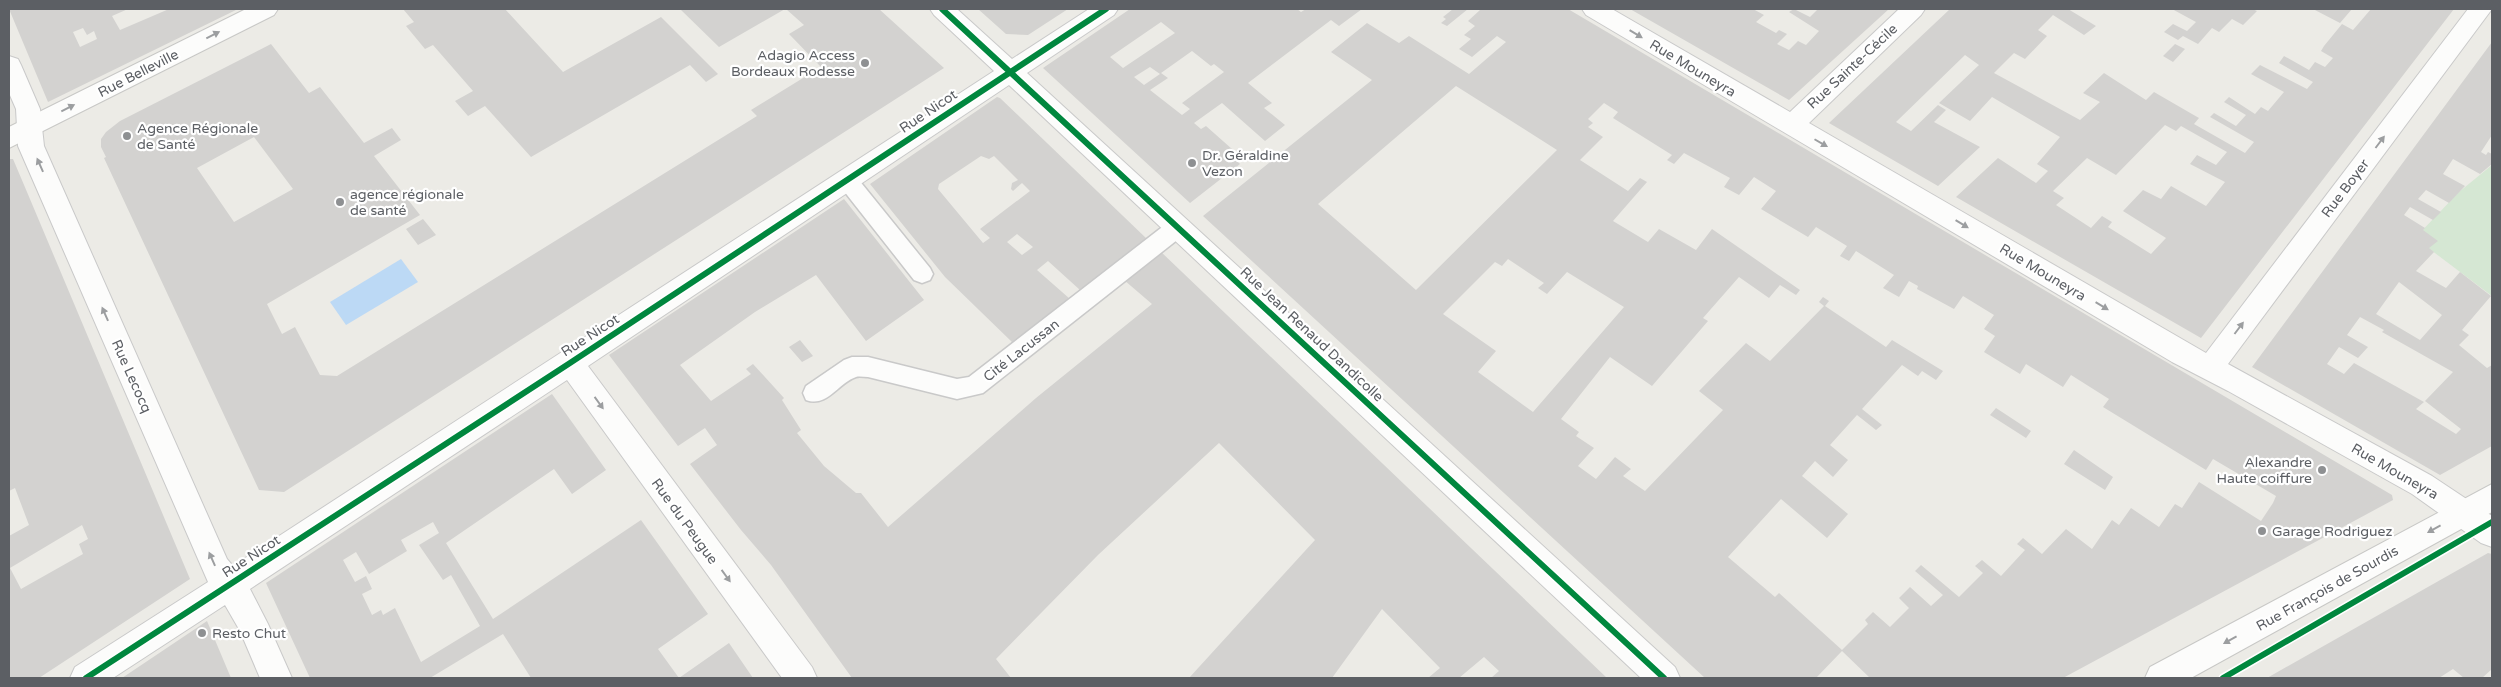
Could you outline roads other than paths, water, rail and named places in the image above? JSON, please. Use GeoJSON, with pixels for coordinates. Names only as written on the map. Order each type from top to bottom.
{"type":"FeatureCollection","features":[{"type":"Feature","properties":{"kind":"street","name":"Rue Belleville"},"geometry":{"type":"LineString","coordinates":[[19,133],[266,9]]}},
{"type":"Feature","properties":{"kind":"street","name":"Rue Jean Renaud Dandicolle"},"geometry":{"type":"LineString","coordinates":[[942,9],[1664,678]]}},
{"type":"Feature","properties":{"kind":"street","name":"Rue Nicot"},"geometry":{"type":"LineString","coordinates":[[86,678],[570,363],[1106,9]]}},
{"type":"Feature","properties":{"kind":"street","name":"Rue Mouneyra"},"geometry":{"type":"LineString","coordinates":[[1594,9],[2182,354],[2212,368],[2422,485],[2492,533]]}},
{"type":"Feature","properties":{"kind":"street","name":"Rue Sainte-Cécile"},"geometry":{"type":"LineString","coordinates":[[1791,126],[1913,9]]}},
{"type":"Feature","properties":{"kind":"street","name":"Rue Boyer"},"geometry":{"type":"LineString","coordinates":[[2212,368],[2220,353],[2481,9]]}},
{"type":"Feature","properties":{"kind":"street","name":"Rue Lecocq"},"geometry":{"type":"LineString","coordinates":[[9,65],[28,109],[19,133],[31,146],[216,570],[230,584],[242,602],[276,678]]}},
{"type":"Feature","properties":{"kind":"street","name":"Rue du Peugue"},"geometry":{"type":"LineString","coordinates":[[570,363],[801,678]]}},
{"type":"Feature","properties":{"kind":"street","name":"Rue François de Sourdis"},"geometry":{"type":"LineString","coordinates":[[2161,678],[2492,497]]}},
{"type":"Feature","properties":{"kind":"lane"},"geometry":{"type":"LineString","coordinates":[[847,180],[922,274]]}},
{"type":"Feature","properties":{"kind":"lane","name":"Cité Lacussan"},"geometry":{"type":"LineString","coordinates":[[814,393],[852,367],[868,367],[957,389],[975,386],[1178,227]]}},
{"type":"Feature","properties":{"kind":"water"},"geometry":{"type":"Polygon","coordinates":[[[401,259],[418,282],[346,325],[330,302],[401,259]]]}},
{"type":"Feature","properties":{"kind":"place","name":"Adagio Access Bordeaux Rodesse"},"geometry":{"type":"Point","coordinates":[865,63]}},
{"type":"Feature","properties":{"kind":"place","name":"Agence Régionale de Santé"},"geometry":{"type":"Point","coordinates":[127,136]}},
{"type":"Feature","properties":{"kind":"place","name":"Dr. Géraldine Vezon"},"geometry":{"type":"Point","coordinates":[1192,163]}},
{"type":"Feature","properties":{"kind":"place","name":"agence régionale de santé"},"geometry":{"type":"Point","coordinates":[340,202]}},
{"type":"Feature","properties":{"kind":"place","name":"Alexandre Haute coiffure"},"geometry":{"type":"Point","coordinates":[2322,470]}},
{"type":"Feature","properties":{"kind":"place","name":"Garage Rodriguez"},"geometry":{"type":"Point","coordinates":[2262,531]}},
{"type":"Feature","properties":{"kind":"place","name":"Resto Chut"},"geometry":{"type":"Point","coordinates":[202,633]}}]}
